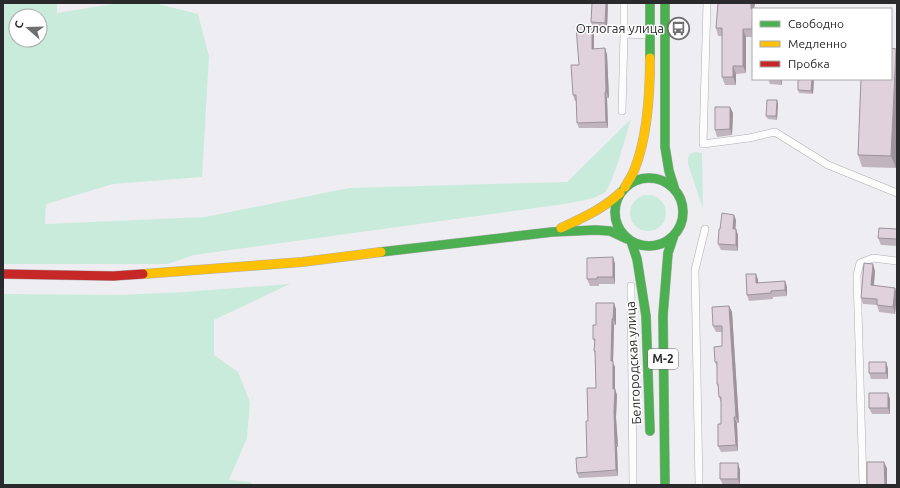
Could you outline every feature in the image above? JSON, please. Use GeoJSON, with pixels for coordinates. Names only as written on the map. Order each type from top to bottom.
{"type":"FeatureCollection","features":[{"type":"Feature","properties":{"kind":"main road","name":"М-2"},"geometry":{"type":"LineString","coordinates":[[629,240],[621,232],[617,223],[615,207],[616,200],[635,169],[642,142],[650,87],[650,3]]}},
{"type":"Feature","properties":{"kind":"main road","name":"М-2"},"geometry":{"type":"LineString","coordinates":[[665,3],[665,147],[669,171],[683,212],[681,224],[674,235],[668,253],[663,316],[665,485]]}},
{"type":"Feature","properties":{"kind":"main road"},"geometry":{"type":"LineString","coordinates":[[552,232],[613,201],[622,190],[633,182],[648,178],[657,179],[675,190]]}},
{"type":"Feature","properties":{"kind":"main road"},"geometry":{"type":"LineString","coordinates":[[3,274],[113,276],[302,262],[552,232],[596,230],[610,231],[639,245],[647,246],[665,242],[674,235]]}},
{"type":"Feature","properties":{"kind":"main road","name":"Белгородская улица"},"geometry":{"type":"LineString","coordinates":[[629,240],[637,259],[646,316],[650,437]]}},
{"type":"Feature","properties":{"kind":"lane"},"geometry":{"type":"LineString","coordinates":[[622,111],[624,3]]}},
{"type":"Feature","properties":{"kind":"lane"},"geometry":{"type":"LineString","coordinates":[[707,3],[703,144],[749,138],[775,132],[828,165],[897,194]]}},
{"type":"Feature","properties":{"kind":"lane"},"geometry":{"type":"LineString","coordinates":[[624,34],[650,35]]}},
{"type":"Feature","properties":{"kind":"lane"},"geometry":{"type":"LineString","coordinates":[[699,485],[695,270],[705,229]]}},
{"type":"Feature","properties":{"kind":"lane"},"geometry":{"type":"LineString","coordinates":[[863,485],[857,275],[860,264],[873,258],[897,261]]}},
{"type":"Feature","properties":{"kind":"lane"},"geometry":{"type":"LineString","coordinates":[[631,286],[633,485]]}},
{"type":"Feature","properties":{"kind":"green space"},"geometry":{"type":"Polygon","coordinates":[[[3,3],[57,3],[57,13],[119,3],[154,3],[198,14],[209,56],[202,177],[113,184],[46,204],[45,224],[205,217],[349,188],[567,182],[631,119],[612,179],[605,192],[595,197],[582,201],[557,205],[194,255],[168,264],[3,264],[3,3]]]}},
{"type":"Feature","properties":{"kind":"green space"},"geometry":{"type":"Polygon","coordinates":[[[695,152],[702,153],[703,209],[688,164],[690,154],[695,152]]]}},
{"type":"Feature","properties":{"kind":"green space"},"geometry":{"type":"Polygon","coordinates":[[[648,195],[658,198],[663,203],[666,213],[663,223],[658,228],[648,231],[638,228],[633,223],[630,213],[633,203],[638,198],[648,195]]]}},
{"type":"Feature","properties":{"kind":"green space"},"geometry":{"type":"Polygon","coordinates":[[[290,284],[214,320],[214,355],[238,372],[250,402],[247,438],[229,480],[251,482],[252,485],[3,485],[3,294],[119,295],[290,284]]]}},
{"type":"Feature","properties":{"kind":"building"},"geometry":{"type":"Polygon","coordinates":[[[592,3],[606,3],[605,23],[591,22],[592,3]]]}},
{"type":"Feature","properties":{"kind":"building"},"geometry":{"type":"Polygon","coordinates":[[[718,3],[751,3],[752,29],[743,29],[743,66],[733,66],[733,77],[722,77],[722,28],[716,28],[718,3]]]}},
{"type":"Feature","properties":{"kind":"building"},"geometry":{"type":"Polygon","coordinates":[[[576,26],[592,26],[592,49],[605,48],[606,122],[577,123],[576,95],[573,95],[571,65],[579,65],[576,26]]]}},
{"type":"Feature","properties":{"kind":"building"},"geometry":{"type":"Polygon","coordinates":[[[892,48],[896,49],[891,156],[858,155],[861,80],[892,80],[892,48]]]}},
{"type":"Feature","properties":{"kind":"building"},"geometry":{"type":"Polygon","coordinates":[[[798,80],[812,80],[811,91],[798,90],[798,80]]]}},
{"type":"Feature","properties":{"kind":"building"},"geometry":{"type":"Polygon","coordinates":[[[767,100],[777,100],[776,116],[766,116],[767,100]]]}},
{"type":"Feature","properties":{"kind":"building"},"geometry":{"type":"Polygon","coordinates":[[[715,107],[730,107],[730,129],[715,130],[715,107]]]}},
{"type":"Feature","properties":{"kind":"building"},"geometry":{"type":"Polygon","coordinates":[[[722,213],[734,215],[733,229],[736,229],[736,245],[718,244],[722,213]]]}},
{"type":"Feature","properties":{"kind":"building"},"geometry":{"type":"Polygon","coordinates":[[[879,228],[897,229],[897,239],[878,238],[879,228]]]}},
{"type":"Feature","properties":{"kind":"building"},"geometry":{"type":"Polygon","coordinates":[[[613,257],[613,277],[597,277],[597,279],[587,279],[587,258],[613,257]]]}},
{"type":"Feature","properties":{"kind":"building"},"geometry":{"type":"Polygon","coordinates":[[[864,263],[873,264],[871,285],[895,288],[893,307],[877,305],[877,299],[861,298],[864,263]]]}},
{"type":"Feature","properties":{"kind":"building"},"geometry":{"type":"Polygon","coordinates":[[[746,274],[756,274],[756,283],[785,281],[785,290],[747,295],[746,274]]]}},
{"type":"Feature","properties":{"kind":"building"},"geometry":{"type":"Polygon","coordinates":[[[596,303],[614,303],[611,361],[613,361],[613,389],[615,389],[614,411],[616,470],[577,473],[576,458],[587,457],[587,388],[596,388],[594,351],[595,339],[593,339],[593,325],[596,325],[596,303]]]}},
{"type":"Feature","properties":{"kind":"building"},"geometry":{"type":"Polygon","coordinates":[[[729,306],[736,417],[734,417],[736,445],[718,446],[718,424],[721,424],[721,397],[719,397],[717,384],[717,362],[715,362],[714,347],[722,346],[722,326],[713,326],[712,307],[729,306]]]}},
{"type":"Feature","properties":{"kind":"building"},"geometry":{"type":"Polygon","coordinates":[[[869,362],[886,362],[886,373],[869,373],[869,362]]]}},
{"type":"Feature","properties":{"kind":"building"},"geometry":{"type":"Polygon","coordinates":[[[869,393],[888,393],[888,408],[869,408],[869,393]]]}},
{"type":"Feature","properties":{"kind":"building"},"geometry":{"type":"Polygon","coordinates":[[[867,462],[884,462],[885,485],[867,485],[867,462]]]}},
{"type":"Feature","properties":{"kind":"building"},"geometry":{"type":"Polygon","coordinates":[[[720,463],[738,463],[738,479],[720,479],[720,463]]]}},
{"type":"Feature","properties":{"kind":"traffic: fast"},"geometry":{"type":"LineString","coordinates":[[650,3],[650,58]]}},
{"type":"Feature","properties":{"kind":"traffic: fast"},"geometry":{"type":"LineString","coordinates":[[665,3],[665,147],[669,171],[675,190]]}},
{"type":"Feature","properties":{"kind":"traffic: fast"},"geometry":{"type":"LineString","coordinates":[[649,178],[662,181],[673,188],[680,199],[683,212],[680,225],[673,236],[662,243],[649,246],[636,243],[625,236],[618,225],[615,212],[618,199],[625,188],[636,181],[649,178]]}},
{"type":"Feature","properties":{"kind":"traffic: fast"},"geometry":{"type":"LineString","coordinates":[[381,252],[552,232],[596,230],[610,231],[627,239]]}},
{"type":"Feature","properties":{"kind":"traffic: fast"},"geometry":{"type":"LineString","coordinates":[[665,485],[663,315],[668,253],[674,235]]}},
{"type":"Feature","properties":{"kind":"traffic: fast"},"geometry":{"type":"LineString","coordinates":[[631,241],[637,259],[646,316],[650,431]]}},
{"type":"Feature","properties":{"kind":"traffic: slow"},"geometry":{"type":"LineString","coordinates":[[625,187],[632,176],[643,142],[649,99],[650,58]]}},
{"type":"Feature","properties":{"kind":"traffic: slow"},"geometry":{"type":"LineString","coordinates":[[561,228],[584,217],[620,193]]}},
{"type":"Feature","properties":{"kind":"traffic: slow"},"geometry":{"type":"LineString","coordinates":[[143,274],[302,262],[381,252]]}},
{"type":"Feature","properties":{"kind":"traffic: jam"},"geometry":{"type":"LineString","coordinates":[[3,274],[113,276],[143,274]]}},
{"type":"Feature","properties":{"kind":"place","name":"Отлогая улица"},"geometry":{"type":"Point","coordinates":[679,28]}}]}
